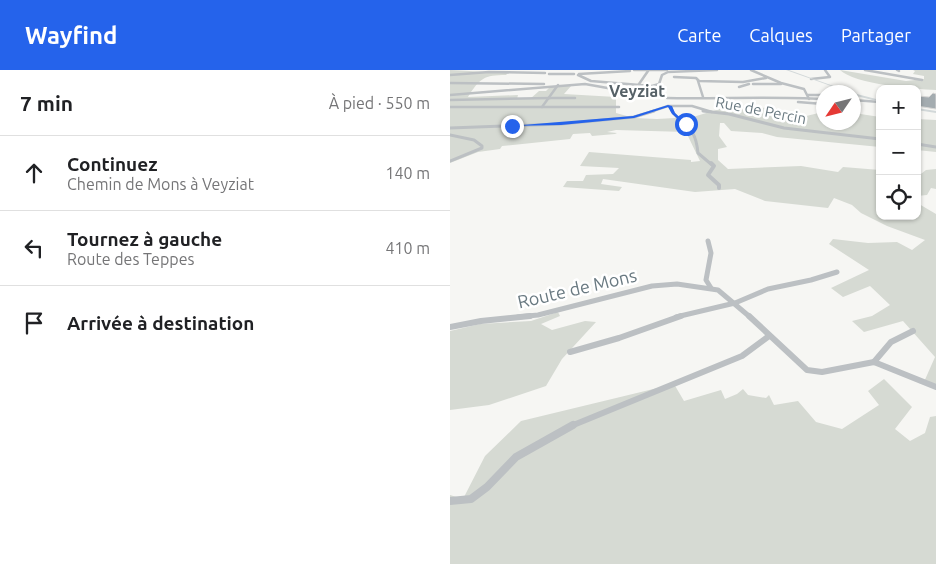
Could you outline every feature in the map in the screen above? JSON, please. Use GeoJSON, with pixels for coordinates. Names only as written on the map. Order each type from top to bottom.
{"type":"FeatureCollection","features":[{"type":"Feature","properties":{"kind":"main road"},"geometry":{"type":"LineString","coordinates":[[787,70],[829,85]]}},
{"type":"Feature","properties":{"kind":"main road"},"geometry":{"type":"LineString","coordinates":[[861,96],[876,101]]}},
{"type":"Feature","properties":{"kind":"main road"},"geometry":{"type":"LineString","coordinates":[[921,110],[936,112]]}},
{"type":"Feature","properties":{"kind":"street"},"geometry":{"type":"LineString","coordinates":[[539,70],[547,73]]}},
{"type":"Feature","properties":{"kind":"street"},"geometry":{"type":"LineString","coordinates":[[547,73],[552,70]]}},
{"type":"Feature","properties":{"kind":"street"},"geometry":{"type":"LineString","coordinates":[[450,75],[490,71],[579,74],[632,70],[678,71]]}},
{"type":"Feature","properties":{"kind":"street"},"geometry":{"type":"LineString","coordinates":[[662,70],[669,72]]}},
{"type":"Feature","properties":{"kind":"street"},"geometry":{"type":"LineString","coordinates":[[656,86],[659,84],[663,74],[669,72],[717,70]]}},
{"type":"Feature","properties":{"kind":"street"},"geometry":{"type":"LineString","coordinates":[[751,70],[783,84],[803,88],[809,99]]}},
{"type":"Feature","properties":{"kind":"street"},"geometry":{"type":"LineString","coordinates":[[811,79],[829,78],[825,70]]}},
{"type":"Feature","properties":{"kind":"street"},"geometry":{"type":"LineString","coordinates":[[865,70],[922,80]]}},
{"type":"Feature","properties":{"kind":"street"},"geometry":{"type":"LineString","coordinates":[[874,72],[880,70]]}},
{"type":"Feature","properties":{"kind":"street"},"geometry":{"type":"LineString","coordinates":[[639,84],[648,71]]}},
{"type":"Feature","properties":{"kind":"street"},"geometry":{"type":"LineString","coordinates":[[579,74],[591,81],[656,86],[664,90],[673,114],[690,127],[697,142],[698,154],[714,166],[708,176],[719,185],[719,188]]}},
{"type":"Feature","properties":{"kind":"street"},"geometry":{"type":"LineString","coordinates":[[670,79],[680,75]]}},
{"type":"Feature","properties":{"kind":"street"},"geometry":{"type":"LineString","coordinates":[[674,77],[696,78],[698,81],[743,82],[780,77]]}},
{"type":"Feature","properties":{"kind":"street"},"geometry":{"type":"LineString","coordinates":[[585,84],[591,81]]}},
{"type":"Feature","properties":{"kind":"street"},"geometry":{"type":"LineString","coordinates":[[698,81],[703,97]]}},
{"type":"Feature","properties":{"kind":"street"},"geometry":{"type":"LineString","coordinates":[[714,81],[715,86]]}},
{"type":"Feature","properties":{"kind":"street"},"geometry":{"type":"LineString","coordinates":[[450,82],[522,82],[566,85]]}},
{"type":"Feature","properties":{"kind":"street"},"geometry":{"type":"LineString","coordinates":[[601,86],[604,82]]}},
{"type":"Feature","properties":{"kind":"street"},"geometry":{"type":"LineString","coordinates":[[743,82],[749,84]]}},
{"type":"Feature","properties":{"kind":"street"},"geometry":{"type":"LineString","coordinates":[[450,94],[585,84],[613,89],[664,90]]}},
{"type":"Feature","properties":{"kind":"street"},"geometry":{"type":"LineString","coordinates":[[739,87],[749,84],[783,84]]}},
{"type":"Feature","properties":{"kind":"street"},"geometry":{"type":"LineString","coordinates":[[542,107],[558,85]]}},
{"type":"Feature","properties":{"kind":"street"},"geometry":{"type":"LineString","coordinates":[[638,89],[643,85]]}},
{"type":"Feature","properties":{"kind":"street"},"geometry":{"type":"LineString","coordinates":[[808,95],[816,95]]}},
{"type":"Feature","properties":{"kind":"street"},"geometry":{"type":"LineString","coordinates":[[450,100],[576,98]]}},
{"type":"Feature","properties":{"kind":"street"},"geometry":{"type":"LineString","coordinates":[[667,98],[816,99]]}},
{"type":"Feature","properties":{"kind":"street"},"geometry":{"type":"LineString","coordinates":[[795,98],[802,107]]}},
{"type":"Feature","properties":{"kind":"street"},"geometry":{"type":"LineString","coordinates":[[861,100],[876,102]]}},
{"type":"Feature","properties":{"kind":"street"},"geometry":{"type":"LineString","coordinates":[[798,102],[816,103]]}},
{"type":"Feature","properties":{"kind":"street","name":"Rue de Percin"},"geometry":{"type":"LineString","coordinates":[[450,128],[561,124],[634,117],[670,106],[692,106],[704,111],[729,114],[750,121],[784,128],[876,139]]}},
{"type":"Feature","properties":{"kind":"street"},"geometry":{"type":"LineString","coordinates":[[450,107],[619,108]]}},
{"type":"Feature","properties":{"kind":"street"},"geometry":{"type":"LineString","coordinates":[[450,135],[474,140],[482,146],[482,148],[450,161]]}},
{"type":"Feature","properties":{"kind":"street"},"geometry":{"type":"LineString","coordinates":[[921,145],[936,147]]}},
{"type":"Feature","properties":{"kind":"street"},"geometry":{"type":"LineString","coordinates":[[708,241],[712,253],[707,266],[706,278],[708,286],[718,290],[735,304],[800,366],[814,372],[874,362],[936,387]]}},
{"type":"Feature","properties":{"kind":"street"},"geometry":{"type":"LineString","coordinates":[[570,352],[596,346],[682,316],[735,304],[768,289],[811,280],[836,272]]}},
{"type":"Feature","properties":{"kind":"street","name":"Route de Mons"},"geometry":{"type":"LineString","coordinates":[[450,327],[481,321],[538,315],[652,286],[677,284],[712,288]]}},
{"type":"Feature","properties":{"kind":"street"},"geometry":{"type":"LineString","coordinates":[[874,362],[881,349],[890,341],[913,331]]}},
{"type":"Feature","properties":{"kind":"street"},"geometry":{"type":"LineString","coordinates":[[450,501],[471,499],[487,487],[516,457],[580,421],[626,405],[742,356],[769,336]]}},
{"type":"Feature","properties":{"kind":"shaded area"},"geometry":{"type":"Polygon","coordinates":[[[450,70],[508,73],[483,79],[468,97],[518,95],[517,99],[530,99],[539,91],[546,91],[550,87],[572,85],[564,94],[616,97],[616,113],[634,118],[693,117],[726,107],[776,108],[792,116],[802,117],[816,114],[816,130],[861,130],[861,114],[876,116],[876,147],[731,131],[724,123],[720,123],[719,136],[727,147],[718,149],[718,160],[728,169],[801,166],[838,172],[843,167],[876,170],[876,220],[921,220],[921,205],[936,214],[936,386],[924,382],[935,357],[903,321],[864,332],[852,321],[872,316],[890,305],[870,286],[843,297],[831,288],[869,270],[829,244],[833,239],[868,243],[897,242],[912,250],[925,240],[887,226],[861,213],[852,205],[834,198],[828,208],[765,201],[735,189],[695,192],[603,179],[601,184],[622,187],[619,191],[563,187],[567,181],[583,181],[586,175],[613,174],[619,168],[580,166],[589,152],[691,160],[691,162],[700,161],[686,132],[616,130],[607,132],[617,133],[615,134],[592,136],[590,133],[573,134],[570,139],[502,146],[500,149],[478,152],[450,163],[450,70]]]}},
{"type":"Feature","properties":{"kind":"shaded area"},"geometry":{"type":"Polygon","coordinates":[[[840,70],[906,81],[924,79],[924,76],[913,74],[915,71],[913,70],[936,70],[936,90],[921,89],[921,85],[888,85],[847,75],[840,70]]]}},
{"type":"Feature","properties":{"kind":"shaded area"},"geometry":{"type":"Polygon","coordinates":[[[921,119],[936,120],[936,152],[921,150],[921,119]]]}},
{"type":"Feature","properties":{"kind":"shaded area"},"geometry":{"type":"Polygon","coordinates":[[[936,169],[936,189],[931,188],[927,195],[921,196],[921,174],[926,170],[936,169]]]}},
{"type":"Feature","properties":{"kind":"shaded area"},"geometry":{"type":"Polygon","coordinates":[[[558,312],[560,316],[541,324],[552,330],[585,321],[596,322],[562,359],[546,386],[489,405],[450,410],[450,331],[480,324],[531,321],[558,312]]]}},
{"type":"Feature","properties":{"kind":"shaded area"},"geometry":{"type":"Polygon","coordinates":[[[884,379],[912,407],[895,429],[910,441],[925,433],[930,417],[936,416],[936,564],[450,564],[450,495],[463,499],[485,456],[521,421],[674,384],[684,401],[721,390],[725,399],[743,389],[748,395],[766,398],[769,395],[774,405],[798,401],[816,422],[842,429],[879,405],[868,391],[884,379]]]}},
{"type":"Feature","properties":{"kind":"building"},"geometry":{"type":"Polygon","coordinates":[[[933,93],[936,94],[936,109],[921,107],[921,96],[929,97],[933,93]]]}},
{"type":"Feature","properties":{"kind":"district","name":"Veyziat"},"geometry":{"type":"Point","coordinates":[637,91]}},
{"type":"Feature","properties":{"kind":"route"},"geometry":{"type":"LineString","coordinates":[[512,126],[561,124],[634,117],[668,106],[671,107],[674,112],[673,114],[686,124]]}}]}
